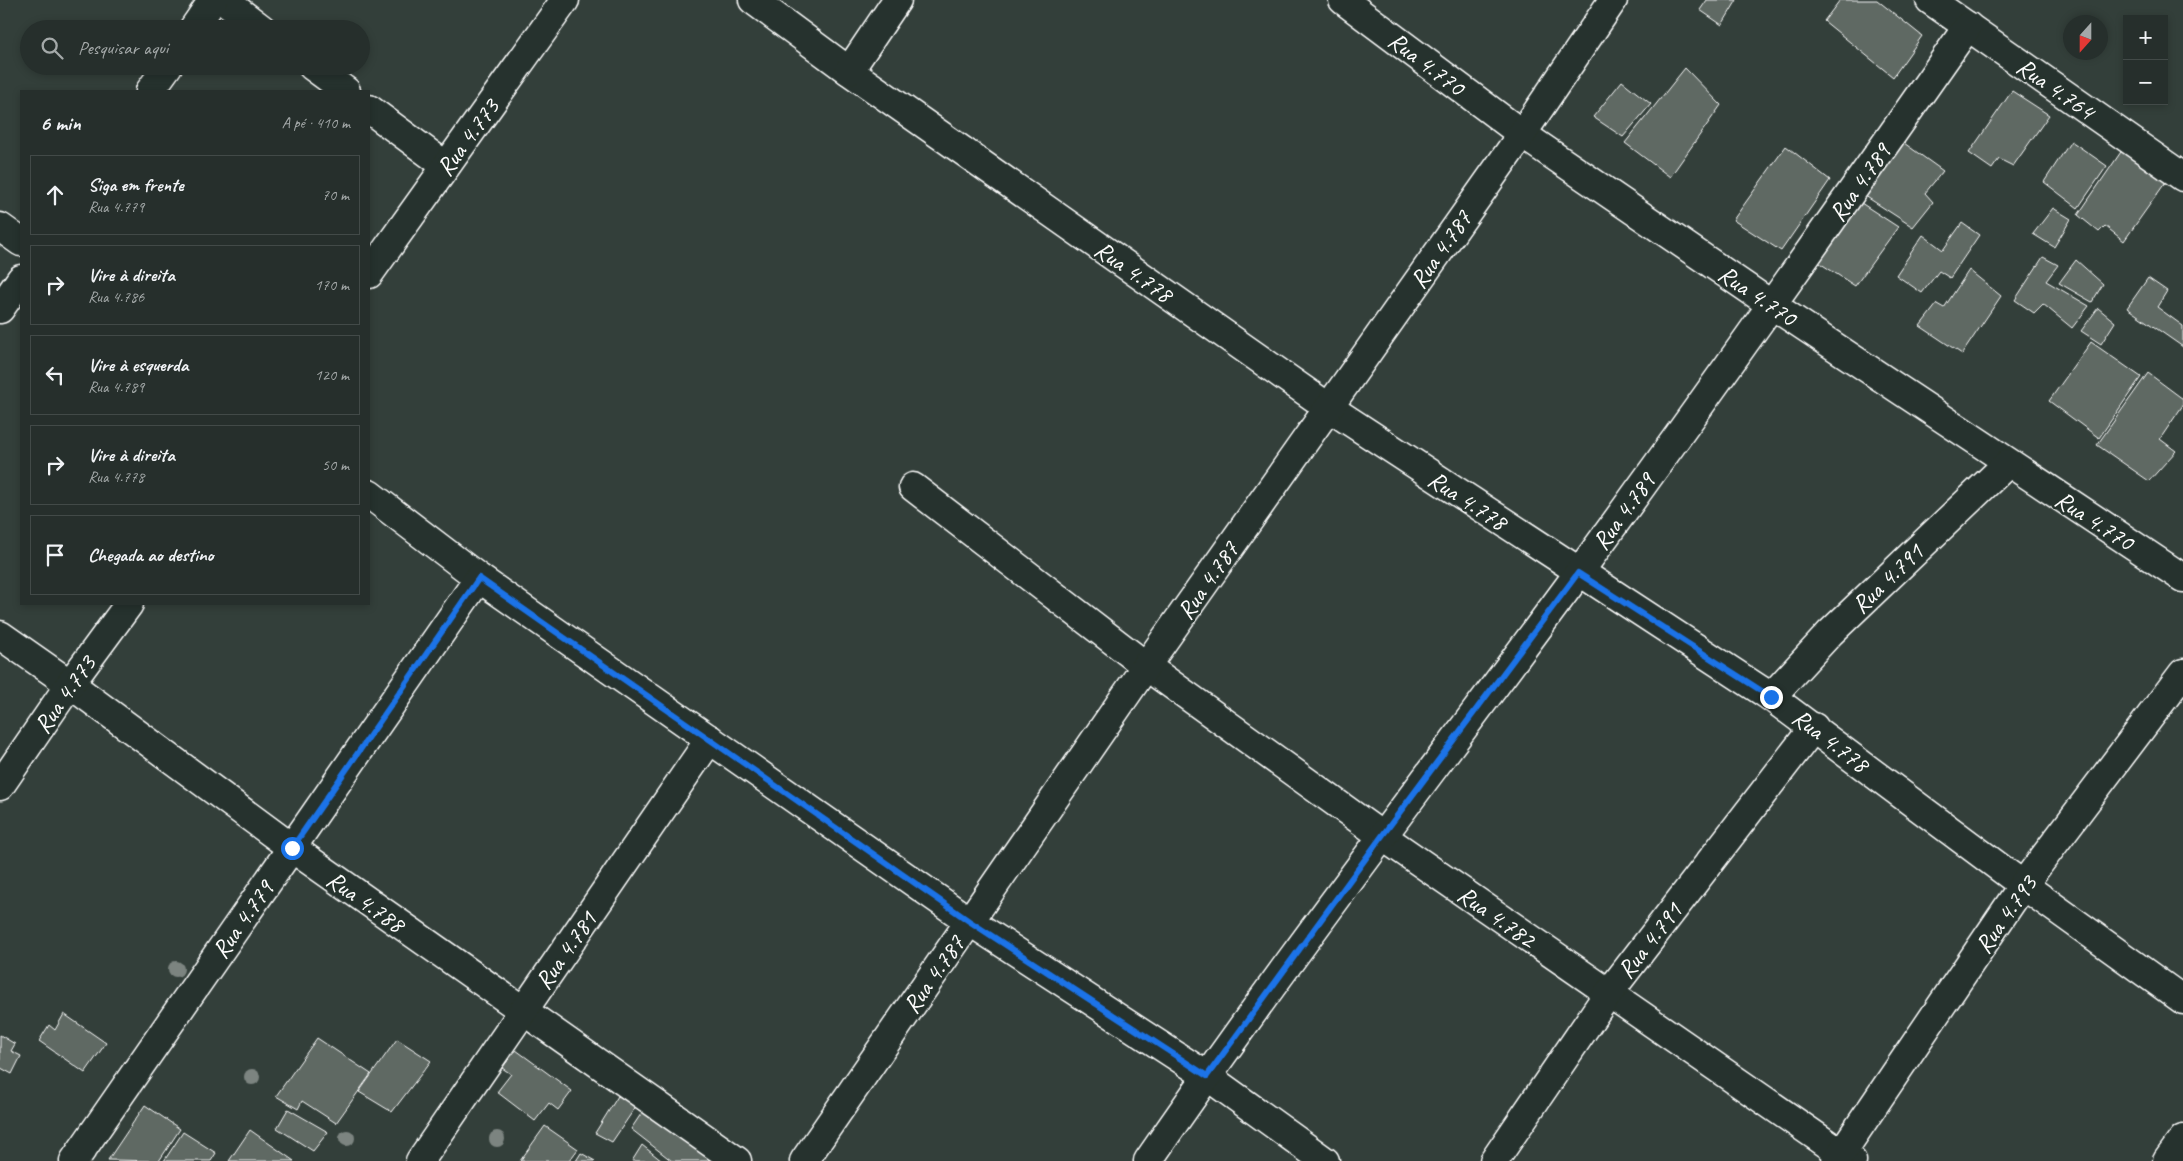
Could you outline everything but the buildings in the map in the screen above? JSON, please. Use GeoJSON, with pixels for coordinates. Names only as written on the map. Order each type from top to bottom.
{"type":"FeatureCollection","features":[{"type":"Feature","properties":{"kind":"street"},"geometry":{"type":"LineString","coordinates":[[199,20],[213,0]]}},
{"type":"Feature","properties":{"kind":"street"},"geometry":{"type":"LineString","coordinates":[[224,0],[250,20]]}},
{"type":"Feature","properties":{"kind":"street","name":"Rua 4.773"},"geometry":{"type":"LineString","coordinates":[[370,273],[565,0]]}},
{"type":"Feature","properties":{"kind":"street","name":"Rua 4.778"},"geometry":{"type":"LineString","coordinates":[[753,0],[849,70],[1328,407],[1814,727],[2024,886],[2183,1000]]}},
{"type":"Feature","properties":{"kind":"street"},"geometry":{"type":"LineString","coordinates":[[849,70],[897,0]]}},
{"type":"Feature","properties":{"kind":"street","name":"Rua 4.770"},"geometry":{"type":"LineString","coordinates":[[1342,0],[1522,134],[1772,305],[2183,578]]}},
{"type":"Feature","properties":{"kind":"street","name":"Rua 4.787"},"geometry":{"type":"LineString","coordinates":[[804,1161],[1146,666],[1522,134],[1613,0]]}},
{"type":"Feature","properties":{"kind":"street","name":"Rua 4.764"},"geometry":{"type":"LineString","coordinates":[[1930,0],[2183,177]]}},
{"type":"Feature","properties":{"kind":"street","name":"Rua 4.789"},"geometry":{"type":"LineString","coordinates":[[1148,1161],[1207,1076],[1382,836],[1578,573],[1772,305],[1968,26]]}},
{"type":"Feature","properties":{"kind":"street"},"geometry":{"type":"LineString","coordinates":[[151,90],[162,75]]}},
{"type":"Feature","properties":{"kind":"street"},"geometry":{"type":"LineString","coordinates":[[324,75],[345,90]]}},
{"type":"Feature","properties":{"kind":"street"},"geometry":{"type":"LineString","coordinates":[[370,109],[446,166]]}},
{"type":"Feature","properties":{"kind":"street"},"geometry":{"type":"LineString","coordinates":[[0,227],[20,241]]}},
{"type":"Feature","properties":{"kind":"street"},"geometry":{"type":"LineString","coordinates":[[0,308],[20,280]]}},
{"type":"Feature","properties":{"kind":"street","name":"Rua 4.791"},"geometry":{"type":"LineString","coordinates":[[1771,697],[1830,633],[2008,463]]}},
{"type":"Feature","properties":{"kind":"street","name":"Rua 4.782"},"geometry":{"type":"LineString","coordinates":[[913,487],[1146,666],[1382,836],[1843,1158]]}},
{"type":"Feature","properties":{"kind":"street"},"geometry":{"type":"LineString","coordinates":[[370,495],[479,578],[969,921],[1207,1076],[1325,1161]]}},
{"type":"Feature","properties":{"kind":"street","name":"Rua 4.779"},"geometry":{"type":"LineString","coordinates":[[74,1161],[479,578]]}},
{"type":"Feature","properties":{"kind":"street","name":"Rua 4.773"},"geometry":{"type":"LineString","coordinates":[[0,786],[70,684],[128,605]]}},
{"type":"Feature","properties":{"kind":"street","name":"Rua 4.788"},"geometry":{"type":"LineString","coordinates":[[0,635],[70,684],[292,848],[737,1161]]}},
{"type":"Feature","properties":{"kind":"street","name":"Rua 4.793"},"geometry":{"type":"LineString","coordinates":[[1843,1158],[2024,886],[2183,673]]}},
{"type":"Feature","properties":{"kind":"street","name":"Rua 4.791"},"geometry":{"type":"LineString","coordinates":[[1494,1161],[1608,994],[1814,727]]}},
{"type":"Feature","properties":{"kind":"street","name":"Rua 4.781"},"geometry":{"type":"LineString","coordinates":[[420,1161],[710,739]]}},
{"type":"Feature","properties":{"kind":"street"},"geometry":{"type":"LineString","coordinates":[[2167,1161],[2183,1139]]}},
{"type":"Feature","properties":{"kind":"route"},"geometry":{"type":"LineString","coordinates":[[292,848],[479,578],[969,921],[1207,1076],[1382,836],[1578,573],[1771,697]]}}]}
